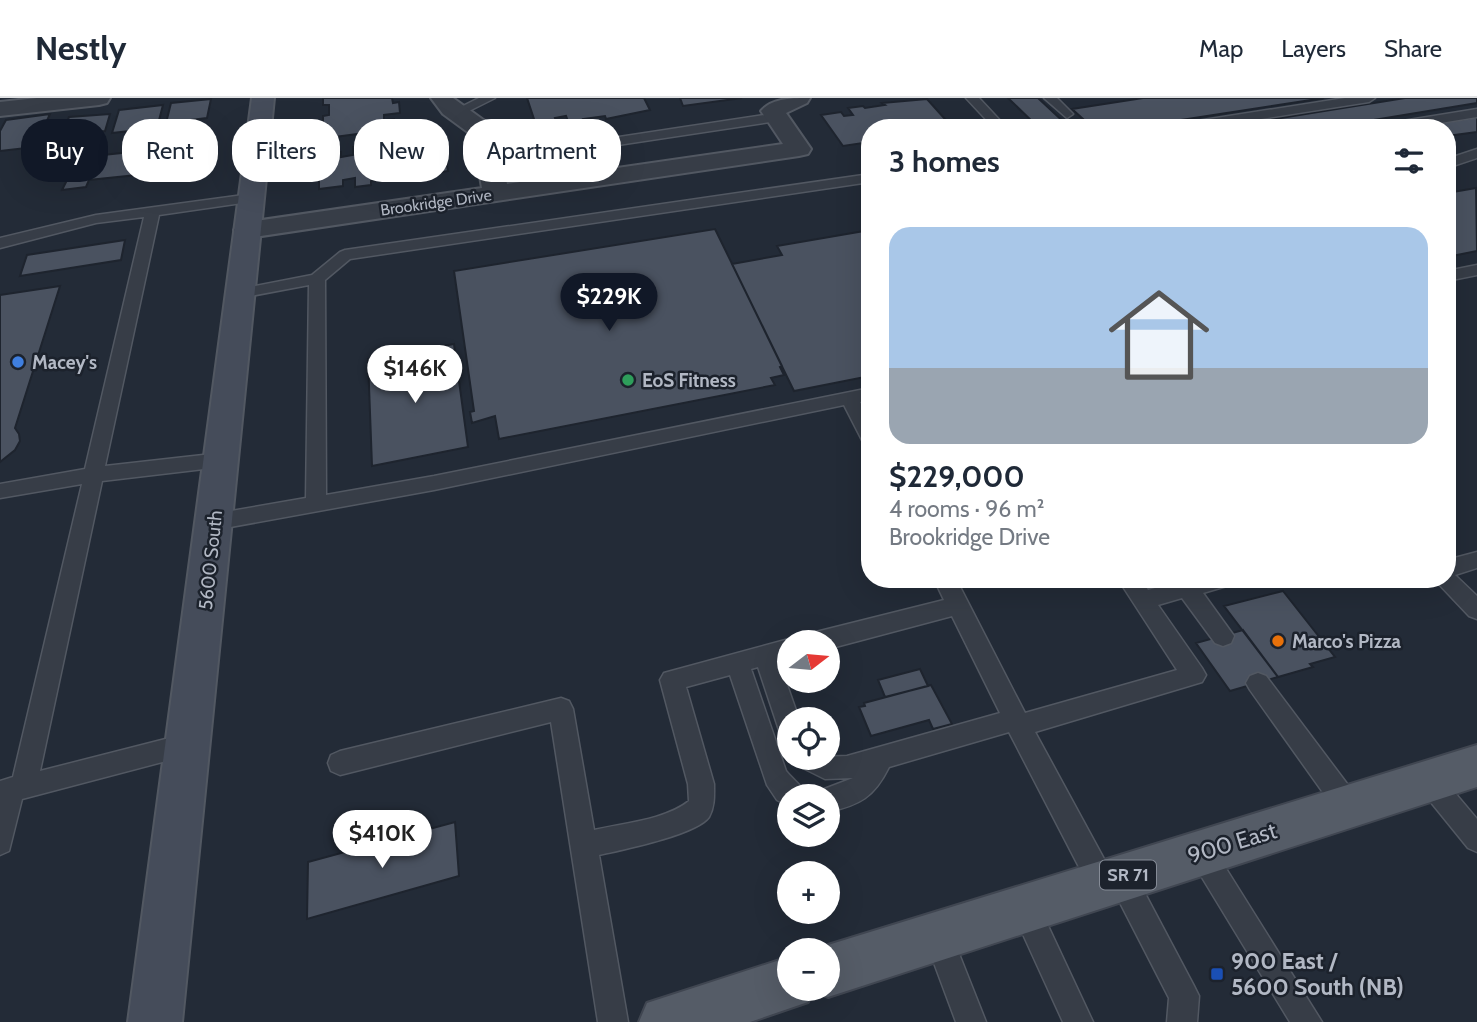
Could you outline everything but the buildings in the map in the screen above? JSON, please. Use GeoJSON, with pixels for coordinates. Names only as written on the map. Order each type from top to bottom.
{"type":"FeatureCollection","features":[{"type":"Feature","properties":{"kind":"main road","name":"5600 South"},"geometry":{"type":"LineString","coordinates":[[155,1022],[263,98]]}},
{"type":"Feature","properties":{"kind":"main road","name":"900 East"},"geometry":{"type":"LineString","coordinates":[[840,967],[1477,766]]}},
{"type":"Feature","properties":{"kind":"main road"},"geometry":{"type":"LineString","coordinates":[[683,1019],[777,987]]}},
{"type":"Feature","properties":{"kind":"street"},"geometry":{"type":"LineString","coordinates":[[0,109],[99,98]]}},
{"type":"Feature","properties":{"kind":"street"},"geometry":{"type":"LineString","coordinates":[[778,117],[773,111],[799,98]]}},
{"type":"Feature","properties":{"kind":"street"},"geometry":{"type":"LineString","coordinates":[[449,105],[481,128],[485,135],[496,193]]}},
{"type":"Feature","properties":{"kind":"street","name":"Brookridge Drive"},"geometry":{"type":"LineString","coordinates":[[250,214],[496,193],[799,149],[778,117]]}},
{"type":"Feature","properties":{"kind":"lane"},"geometry":{"type":"LineString","coordinates":[[449,105],[489,98]]}},
{"type":"Feature","properties":{"kind":"lane"},"geometry":{"type":"LineString","coordinates":[[972,98],[992,119]]}},
{"type":"Feature","properties":{"kind":"lane"},"geometry":{"type":"LineString","coordinates":[[1050,98],[1067,114]]}},
{"type":"Feature","properties":{"kind":"lane"},"geometry":{"type":"LineString","coordinates":[[1235,119],[1368,98]]}},
{"type":"Feature","properties":{"kind":"lane"},"geometry":{"type":"LineString","coordinates":[[1440,119],[1477,113]]}},
{"type":"Feature","properties":{"kind":"lane"},"geometry":{"type":"LineString","coordinates":[[566,183],[558,150],[778,117]]}},
{"type":"Feature","properties":{"kind":"lane"},"geometry":{"type":"LineString","coordinates":[[1456,161],[1477,153]]}},
{"type":"Feature","properties":{"kind":"lane"},"geometry":{"type":"LineString","coordinates":[[240,293],[317,279],[345,256],[861,178]]}},
{"type":"Feature","properties":{"kind":"lane"},"geometry":{"type":"LineString","coordinates":[[0,842],[96,474],[152,212]]}},
{"type":"Feature","properties":{"kind":"lane"},"geometry":{"type":"LineString","coordinates":[[0,243],[96,219],[152,212],[250,214]]}},
{"type":"Feature","properties":{"kind":"lane"},"geometry":{"type":"LineString","coordinates":[[1456,274],[1477,270]]}},
{"type":"Feature","properties":{"kind":"lane"},"geometry":{"type":"LineString","coordinates":[[316,504],[317,279]]}},
{"type":"Feature","properties":{"kind":"lane"},"geometry":{"type":"LineString","coordinates":[[214,522],[434,483],[861,396]]}},
{"type":"Feature","properties":{"kind":"lane"},"geometry":{"type":"LineString","coordinates":[[849,398],[861,421]]}},
{"type":"Feature","properties":{"kind":"lane"},"geometry":{"type":"LineString","coordinates":[[0,491],[96,474],[221,460]]}},
{"type":"Feature","properties":{"kind":"lane"},"geometry":{"type":"LineString","coordinates":[[1456,566],[1477,560]]}},
{"type":"Feature","properties":{"kind":"lane"},"geometry":{"type":"LineString","coordinates":[[950,588],[1017,722],[1184,996],[1182,1022]]}},
{"type":"Feature","properties":{"kind":"lane"},"geometry":{"type":"LineString","coordinates":[[840,767],[847,768],[1194,676],[1135,588]]}},
{"type":"Feature","properties":{"kind":"lane"},"geometry":{"type":"LineString","coordinates":[[1143,600],[1187,588],[1223,636]]}},
{"type":"Feature","properties":{"kind":"lane"},"geometry":{"type":"LineString","coordinates":[[1454,588],[1477,610]]}},
{"type":"Feature","properties":{"kind":"lane"},"geometry":{"type":"LineString","coordinates":[[840,636],[959,605]]}},
{"type":"Feature","properties":{"kind":"lane"},"geometry":{"type":"LineString","coordinates":[[584,846],[683,819],[698,810],[702,800],[701,784],[671,680],[777,652]]}},
{"type":"Feature","properties":{"kind":"lane"},"geometry":{"type":"LineString","coordinates":[[765,655],[783,707]]}},
{"type":"Feature","properties":{"kind":"lane"},"geometry":{"type":"LineString","coordinates":[[738,663],[776,777],[781,784]]}},
{"type":"Feature","properties":{"kind":"lane"},"geometry":{"type":"LineString","coordinates":[[1258,683],[1348,806]]}},
{"type":"Feature","properties":{"kind":"lane"},"geometry":{"type":"LineString","coordinates":[[340,762],[561,709],[613,1022]]}},
{"type":"Feature","properties":{"kind":"lane"},"geometry":{"type":"LineString","coordinates":[[12,789],[189,744]]}},
{"type":"Feature","properties":{"kind":"lane"},"geometry":{"type":"LineString","coordinates":[[840,797],[857,792],[868,783],[881,757]]}},
{"type":"Feature","properties":{"kind":"lane"},"geometry":{"type":"LineString","coordinates":[[1430,782],[1477,839]]}},
{"type":"Feature","properties":{"kind":"lane"},"geometry":{"type":"LineString","coordinates":[[1201,852],[1307,1022]]}},
{"type":"Feature","properties":{"kind":"lane"},"geometry":{"type":"LineString","coordinates":[[1025,908],[1077,1022]]}},
{"type":"Feature","properties":{"kind":"lane"},"geometry":{"type":"LineString","coordinates":[[938,936],[971,1022]]}},
{"type":"Feature","properties":{"kind":"place","name":"Macey's"},"geometry":{"type":"Point","coordinates":[18,362]}},
{"type":"Feature","properties":{"kind":"place","name":"EoS Fitness"},"geometry":{"type":"Point","coordinates":[628,380]}},
{"type":"Feature","properties":{"kind":"place","name":"Marco's Pizza"},"geometry":{"type":"Point","coordinates":[1278,641]}},
{"type":"Feature","properties":{"kind":"place","name":"900 East / 5600 South (NB)"},"geometry":{"type":"Point","coordinates":[1217,974]}}]}
